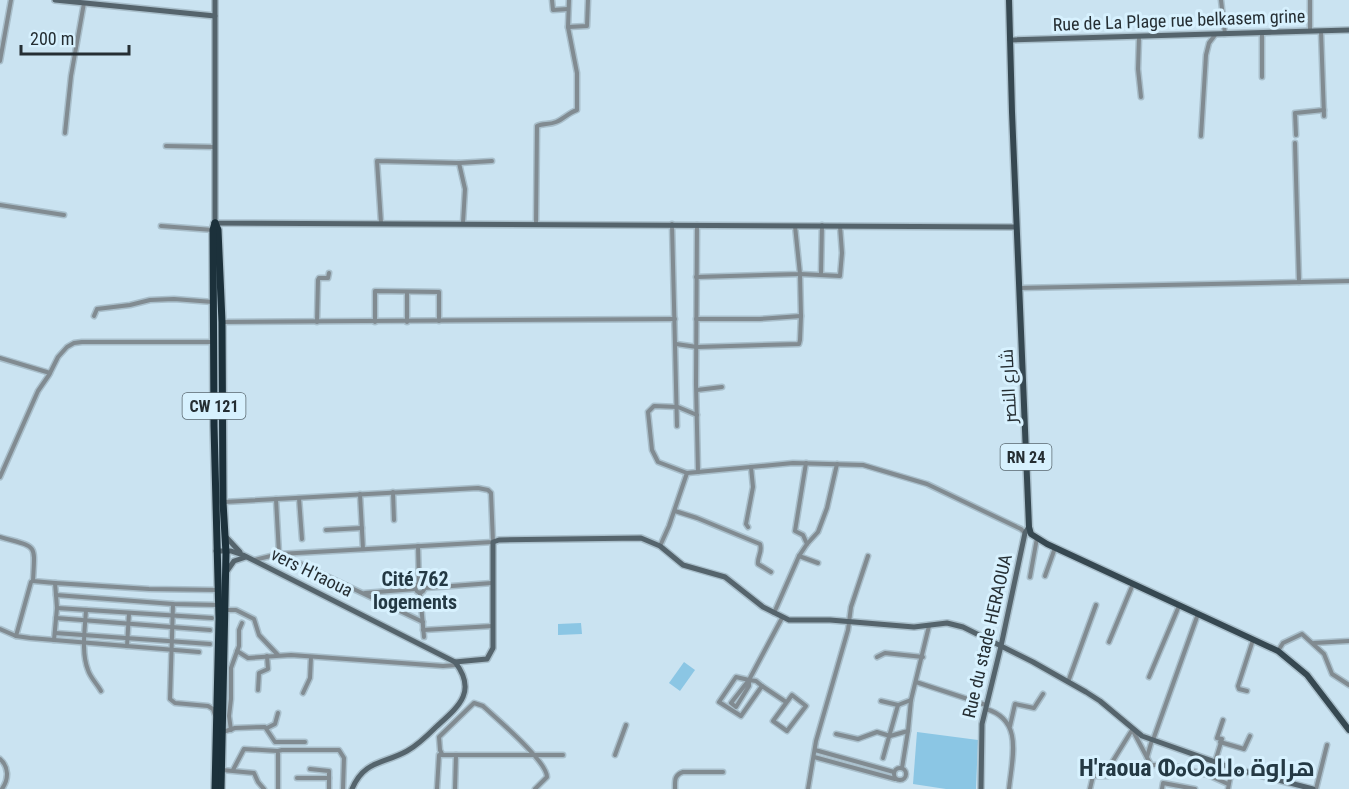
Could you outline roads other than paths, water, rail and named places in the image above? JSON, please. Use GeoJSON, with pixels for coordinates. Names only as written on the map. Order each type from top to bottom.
{"type":"FeatureCollection","features":[{"type":"Feature","properties":{"kind":"highway","name":"CW 121"},"geometry":{"type":"LineString","coordinates":[[214,226],[216,551],[221,561],[218,590],[221,608],[215,789]]}},
{"type":"Feature","properties":{"kind":"highway"},"geometry":{"type":"LineString","coordinates":[[214,226],[218,230],[222,322],[225,550],[221,561],[224,580],[221,608],[221,789]]}},
{"type":"Feature","properties":{"kind":"main road","name":"شارع النصر"},"geometry":{"type":"LineString","coordinates":[[1009,0],[1027,530]]}},
{"type":"Feature","properties":{"kind":"main road"},"geometry":{"type":"LineString","coordinates":[[1027,530],[1055,548],[1278,651],[1307,675],[1349,730]]}},
{"type":"Feature","properties":{"kind":"street"},"geometry":{"type":"LineString","coordinates":[[0,61],[11,0]]}},
{"type":"Feature","properties":{"kind":"street"},"geometry":{"type":"LineString","coordinates":[[58,0],[215,16]]}},
{"type":"Feature","properties":{"kind":"street","name":"CW 121"},"geometry":{"type":"LineString","coordinates":[[214,226],[215,0]]}},
{"type":"Feature","properties":{"kind":"street"},"geometry":{"type":"LineString","coordinates":[[552,0],[552,10],[568,9]]}},
{"type":"Feature","properties":{"kind":"street"},"geometry":{"type":"LineString","coordinates":[[536,224],[537,126],[557,122],[567,114],[578,110],[578,73],[568,27],[569,0]]}},
{"type":"Feature","properties":{"kind":"street"},"geometry":{"type":"LineString","coordinates":[[568,27],[587,26],[588,0]]}},
{"type":"Feature","properties":{"kind":"street"},"geometry":{"type":"LineString","coordinates":[[1221,0],[1225,34]]}},
{"type":"Feature","properties":{"kind":"street"},"geometry":{"type":"LineString","coordinates":[[1310,0],[1310,31]]}},
{"type":"Feature","properties":{"kind":"street"},"geometry":{"type":"LineString","coordinates":[[65,133],[70,76],[84,3]]}},
{"type":"Feature","properties":{"kind":"street","name":"Rue de La Plage rue belkasem grine"},"geometry":{"type":"LineString","coordinates":[[1010,40],[1349,30]]}},
{"type":"Feature","properties":{"kind":"street"},"geometry":{"type":"LineString","coordinates":[[1321,31],[1324,116]]}},
{"type":"Feature","properties":{"kind":"street"},"geometry":{"type":"LineString","coordinates":[[1262,33],[1262,77]]}},
{"type":"Feature","properties":{"kind":"street"},"geometry":{"type":"LineString","coordinates":[[1201,136],[1206,55],[1209,43],[1215,35]]}},
{"type":"Feature","properties":{"kind":"street"},"geometry":{"type":"LineString","coordinates":[[1139,37],[1138,69],[1141,97]]}},
{"type":"Feature","properties":{"kind":"street"},"geometry":{"type":"LineString","coordinates":[[1296,135],[1295,113],[1324,110]]}},
{"type":"Feature","properties":{"kind":"street"},"geometry":{"type":"LineString","coordinates":[[1295,143],[1299,282]]}},
{"type":"Feature","properties":{"kind":"street"},"geometry":{"type":"LineString","coordinates":[[166,146],[214,147]]}},
{"type":"Feature","properties":{"kind":"street"},"geometry":{"type":"LineString","coordinates":[[381,223],[377,161],[459,163],[492,161]]}},
{"type":"Feature","properties":{"kind":"street"},"geometry":{"type":"LineString","coordinates":[[459,163],[465,189],[463,223]]}},
{"type":"Feature","properties":{"kind":"street"},"geometry":{"type":"LineString","coordinates":[[0,205],[64,215]]}},
{"type":"Feature","properties":{"kind":"street"},"geometry":{"type":"LineString","coordinates":[[161,226],[463,223],[1017,227]]}},
{"type":"Feature","properties":{"kind":"street"},"geometry":{"type":"LineString","coordinates":[[672,224],[677,426]]}},
{"type":"Feature","properties":{"kind":"street"},"geometry":{"type":"LineString","coordinates":[[697,224],[698,472]]}},
{"type":"Feature","properties":{"kind":"street"},"geometry":{"type":"LineString","coordinates":[[676,344],[697,347],[799,344],[800,274],[795,225]]}},
{"type":"Feature","properties":{"kind":"street"},"geometry":{"type":"LineString","coordinates":[[821,274],[822,225]]}},
{"type":"Feature","properties":{"kind":"street"},"geometry":{"type":"LineString","coordinates":[[696,277],[800,274],[840,276],[842,253],[840,226]]}},
{"type":"Feature","properties":{"kind":"street"},"geometry":{"type":"LineString","coordinates":[[317,322],[318,280],[328,278],[329,273]]}},
{"type":"Feature","properties":{"kind":"street"},"geometry":{"type":"LineString","coordinates":[[1019,288],[1349,281]]}},
{"type":"Feature","properties":{"kind":"street"},"geometry":{"type":"LineString","coordinates":[[375,322],[375,291],[439,292],[439,321]]}},
{"type":"Feature","properties":{"kind":"street"},"geometry":{"type":"LineString","coordinates":[[407,292],[407,321]]}},
{"type":"Feature","properties":{"kind":"street"},"geometry":{"type":"LineString","coordinates":[[93,316],[97,309],[150,300],[214,302]]}},
{"type":"Feature","properties":{"kind":"street"},"geometry":{"type":"LineString","coordinates":[[696,319],[760,319],[801,316]]}},
{"type":"Feature","properties":{"kind":"street"},"geometry":{"type":"LineString","coordinates":[[222,322],[675,319]]}},
{"type":"Feature","properties":{"kind":"street"},"geometry":{"type":"LineString","coordinates":[[0,477],[38,391],[58,357],[67,347],[74,343],[215,342]]}},
{"type":"Feature","properties":{"kind":"street"},"geometry":{"type":"LineString","coordinates":[[0,358],[50,373]]}},
{"type":"Feature","properties":{"kind":"street"},"geometry":{"type":"LineString","coordinates":[[697,390],[722,387]]}},
{"type":"Feature","properties":{"kind":"street"},"geometry":{"type":"LineString","coordinates":[[697,415],[678,407],[654,406],[648,412],[652,450],[658,462],[687,473],[806,463],[863,465],[927,483],[1027,530]]}},
{"type":"Feature","properties":{"kind":"street"},"geometry":{"type":"LineString","coordinates":[[806,463],[795,531],[803,535],[807,543]]}},
{"type":"Feature","properties":{"kind":"street"},"geometry":{"type":"LineString","coordinates":[[773,614],[799,556],[818,532],[827,507],[837,464]]}},
{"type":"Feature","properties":{"kind":"street"},"geometry":{"type":"LineString","coordinates":[[748,527],[746,524],[753,487],[751,467]]}},
{"type":"Feature","properties":{"kind":"street"},"geometry":{"type":"LineString","coordinates":[[660,546],[675,511],[687,473]]}},
{"type":"Feature","properties":{"kind":"street"},"geometry":{"type":"LineString","coordinates":[[223,502],[478,488],[488,490],[492,497],[493,648],[487,659],[443,666],[310,657],[248,658],[237,651]]}},
{"type":"Feature","properties":{"kind":"street"},"geometry":{"type":"LineString","coordinates":[[393,492],[394,520]]}},
{"type":"Feature","properties":{"kind":"street"},"geometry":{"type":"LineString","coordinates":[[360,494],[363,549]]}},
{"type":"Feature","properties":{"kind":"street"},"geometry":{"type":"LineString","coordinates":[[299,498],[302,539]]}},
{"type":"Feature","properties":{"kind":"street"},"geometry":{"type":"LineString","coordinates":[[276,499],[279,554]]}},
{"type":"Feature","properties":{"kind":"street"},"geometry":{"type":"LineString","coordinates":[[675,511],[760,543],[762,547],[758,564],[771,572]]}},
{"type":"Feature","properties":{"kind":"street"},"geometry":{"type":"LineString","coordinates":[[326,530],[362,528]]}},
{"type":"Feature","properties":{"kind":"street","name":"Rue du stade HERAOUA"},"geometry":{"type":"LineString","coordinates":[[981,789],[982,724],[1027,530]]}},
{"type":"Feature","properties":{"kind":"street"},"geometry":{"type":"LineString","coordinates":[[224,532],[234,547],[246,557]]}},
{"type":"Feature","properties":{"kind":"street"},"geometry":{"type":"LineString","coordinates":[[0,537],[31,546],[35,551],[33,582],[31,582],[16,636]]}},
{"type":"Feature","properties":{"kind":"street"},"geometry":{"type":"LineString","coordinates":[[253,560],[279,554],[499,540],[641,538],[660,546],[683,566],[725,577],[773,614],[782,618],[914,627],[943,623],[978,633],[1100,701],[1132,729],[1153,740],[1232,768],[1314,789],[1327,745]]}},
{"type":"Feature","properties":{"kind":"street"},"geometry":{"type":"LineString","coordinates":[[1030,577],[1037,538]]}},
{"type":"Feature","properties":{"kind":"street"},"geometry":{"type":"LineString","coordinates":[[415,589],[419,584],[418,546]]}},
{"type":"Feature","properties":{"kind":"street"},"geometry":{"type":"LineString","coordinates":[[1045,576],[1055,548]]}},
{"type":"Feature","properties":{"kind":"street","name":"vers H'raoua"},"geometry":{"type":"LineString","coordinates":[[216,551],[225,550],[253,560],[457,663]]}},
{"type":"Feature","properties":{"kind":"street","name":"vers H'raoua"},"geometry":{"type":"LineString","coordinates":[[221,561],[237,556],[246,557]]}},
{"type":"Feature","properties":{"kind":"street"},"geometry":{"type":"LineString","coordinates":[[799,556],[818,563]]}},
{"type":"Feature","properties":{"kind":"street"},"geometry":{"type":"LineString","coordinates":[[808,789],[831,686],[868,556]]}},
{"type":"Feature","properties":{"kind":"street"},"geometry":{"type":"LineString","coordinates":[[224,580],[232,563],[246,557]]}},
{"type":"Feature","properties":{"kind":"street"},"geometry":{"type":"LineString","coordinates":[[301,564],[423,622]]}},
{"type":"Feature","properties":{"kind":"street"},"geometry":{"type":"LineString","coordinates":[[33,582],[148,589],[218,590]]}},
{"type":"Feature","properties":{"kind":"street"},"geometry":{"type":"LineString","coordinates":[[54,640],[57,608],[55,583]]}},
{"type":"Feature","properties":{"kind":"street"},"geometry":{"type":"LineString","coordinates":[[419,584],[425,588],[492,583]]}},
{"type":"Feature","properties":{"kind":"street"},"geometry":{"type":"LineString","coordinates":[[1109,642],[1133,583]]}},
{"type":"Feature","properties":{"kind":"street"},"geometry":{"type":"LineString","coordinates":[[420,593],[425,588]]}},
{"type":"Feature","properties":{"kind":"street"},"geometry":{"type":"LineString","coordinates":[[362,593],[415,589],[420,593],[424,637]]}},
{"type":"Feature","properties":{"kind":"street"},"geometry":{"type":"LineString","coordinates":[[56,595],[236,610],[254,619],[259,635],[278,656]]}},
{"type":"Feature","properties":{"kind":"street"},"geometry":{"type":"LineString","coordinates":[[172,604],[171,699],[175,703],[208,706],[213,709],[216,719]]}},
{"type":"Feature","properties":{"kind":"street"},"geometry":{"type":"LineString","coordinates":[[1149,677],[1180,604]]}},
{"type":"Feature","properties":{"kind":"street"},"geometry":{"type":"LineString","coordinates":[[1068,682],[1096,605]]}},
{"type":"Feature","properties":{"kind":"street"},"geometry":{"type":"LineString","coordinates":[[57,608],[212,618]]}},
{"type":"Feature","properties":{"kind":"street"},"geometry":{"type":"LineString","coordinates":[[86,610],[84,643],[88,673],[101,690]]}},
{"type":"Feature","properties":{"kind":"street"},"geometry":{"type":"LineString","coordinates":[[127,646],[129,613]]}},
{"type":"Feature","properties":{"kind":"street"},"geometry":{"type":"LineString","coordinates":[[1147,757],[1198,613]]}},
{"type":"Feature","properties":{"kind":"street"},"geometry":{"type":"LineString","coordinates":[[56,618],[210,630]]}},
{"type":"Feature","properties":{"kind":"street"},"geometry":{"type":"LineString","coordinates":[[749,680],[749,686],[736,707],[731,703],[749,680],[782,618]]}},
{"type":"Feature","properties":{"kind":"street"},"geometry":{"type":"LineString","coordinates":[[231,730],[232,660],[239,646],[239,630],[242,623]]}},
{"type":"Feature","properties":{"kind":"street"},"geometry":{"type":"LineString","coordinates":[[423,630],[493,626]]}},
{"type":"Feature","properties":{"kind":"street"},"geometry":{"type":"LineString","coordinates":[[902,768],[911,700],[929,626]]}},
{"type":"Feature","properties":{"kind":"street"},"geometry":{"type":"LineString","coordinates":[[0,629],[16,636],[199,652]]}},
{"type":"Feature","properties":{"kind":"street"},"geometry":{"type":"LineString","coordinates":[[55,633],[210,644]]}},
{"type":"Feature","properties":{"kind":"street"},"geometry":{"type":"LineString","coordinates":[[1278,651],[1283,643],[1302,634],[1324,654],[1332,674],[1349,685]]}},
{"type":"Feature","properties":{"kind":"street"},"geometry":{"type":"LineString","coordinates":[[1247,691],[1239,689],[1239,686],[1253,638]]}},
{"type":"Feature","properties":{"kind":"street"},"geometry":{"type":"LineString","coordinates":[[1313,643],[1349,641]]}},
{"type":"Feature","properties":{"kind":"street"},"geometry":{"type":"LineString","coordinates":[[877,657],[885,653],[922,657]]}},
{"type":"Feature","properties":{"kind":"street"},"geometry":{"type":"LineString","coordinates":[[258,690],[260,672],[268,669],[267,656]]}},
{"type":"Feature","properties":{"kind":"street"},"geometry":{"type":"LineString","coordinates":[[303,693],[310,678],[310,657]]}},
{"type":"Feature","properties":{"kind":"street"},"geometry":{"type":"LineString","coordinates":[[352,789],[364,771],[412,748],[457,708],[463,699],[465,690],[464,679],[457,663]]}},
{"type":"Feature","properties":{"kind":"street"},"geometry":{"type":"LineString","coordinates":[[762,686],[741,716],[719,702],[736,677],[756,681],[786,702]]}},
{"type":"Feature","properties":{"kind":"street"},"geometry":{"type":"LineString","coordinates":[[916,682],[986,707],[1007,720],[1013,742],[1009,789]]}},
{"type":"Feature","properties":{"kind":"street"},"geometry":{"type":"LineString","coordinates":[[1010,727],[1015,704],[1034,708],[1043,694]]}},
{"type":"Feature","properties":{"kind":"street"},"geometry":{"type":"LineString","coordinates":[[792,695],[806,706],[788,731],[773,721],[786,702],[792,695]]}},
{"type":"Feature","properties":{"kind":"street"},"geometry":{"type":"LineString","coordinates":[[881,701],[898,705],[911,700]]}},
{"type":"Feature","properties":{"kind":"street"},"geometry":{"type":"LineString","coordinates":[[442,754],[439,737],[474,703],[483,706],[535,755],[547,770],[547,777],[535,789]]}},
{"type":"Feature","properties":{"kind":"street"},"geometry":{"type":"LineString","coordinates":[[884,758],[898,705]]}},
{"type":"Feature","properties":{"kind":"street"},"geometry":{"type":"LineString","coordinates":[[222,732],[267,728],[275,724],[278,713]]}},
{"type":"Feature","properties":{"kind":"street"},"geometry":{"type":"LineString","coordinates":[[1215,762],[1222,739],[1217,738],[1223,720]]}},
{"type":"Feature","properties":{"kind":"street"},"geometry":{"type":"LineString","coordinates":[[615,755],[626,725]]}},
{"type":"Feature","properties":{"kind":"street"},"geometry":{"type":"LineString","coordinates":[[267,728],[275,742],[305,742]]}},
{"type":"Feature","properties":{"kind":"street"},"geometry":{"type":"LineString","coordinates":[[1132,729],[1151,765],[1171,765],[1208,775],[1228,786],[1232,768]]}},
{"type":"Feature","properties":{"kind":"street"},"geometry":{"type":"LineString","coordinates":[[1090,789],[1094,776],[1108,776],[1111,764],[1132,729]]}},
{"type":"Feature","properties":{"kind":"street"},"geometry":{"type":"LineString","coordinates":[[836,734],[858,739],[876,732],[890,735],[908,731]]}},
{"type":"Feature","properties":{"kind":"street"},"geometry":{"type":"LineString","coordinates":[[1220,742],[1244,748],[1250,736]]}},
{"type":"Feature","properties":{"kind":"street"},"geometry":{"type":"LineString","coordinates":[[233,770],[244,749],[339,750],[345,758],[344,789]]}},
{"type":"Feature","properties":{"kind":"street"},"geometry":{"type":"LineString","coordinates":[[815,750],[894,772]]}},
{"type":"Feature","properties":{"kind":"street"},"geometry":{"type":"LineString","coordinates":[[278,751],[278,789]]}},
{"type":"Feature","properties":{"kind":"street"},"geometry":{"type":"LineString","coordinates":[[436,789],[437,758],[442,754],[563,755]]}},
{"type":"Feature","properties":{"kind":"street"},"geometry":{"type":"LineString","coordinates":[[455,789],[456,754]]}},
{"type":"Feature","properties":{"kind":"street"},"geometry":{"type":"LineString","coordinates":[[814,757],[900,781],[905,779],[906,772],[902,768]]}},
{"type":"Feature","properties":{"kind":"street"},"geometry":{"type":"LineString","coordinates":[[0,759],[8,772],[6,784],[2,789]]}},
{"type":"Feature","properties":{"kind":"street"},"geometry":{"type":"LineString","coordinates":[[894,772],[902,768]]}},
{"type":"Feature","properties":{"kind":"street"},"geometry":{"type":"LineString","coordinates":[[310,769],[327,769],[329,789]]}},
{"type":"Feature","properties":{"kind":"street"},"geometry":{"type":"LineString","coordinates":[[222,770],[254,773],[264,789]]}},
{"type":"Feature","properties":{"kind":"street"},"geometry":{"type":"LineString","coordinates":[[675,789],[675,779],[683,772],[723,772]]}},
{"type":"Feature","properties":{"kind":"street"},"geometry":{"type":"LineString","coordinates":[[894,772],[896,779]]}},
{"type":"Feature","properties":{"kind":"street"},"geometry":{"type":"LineString","coordinates":[[297,778],[329,778]]}},
{"type":"Feature","properties":{"kind":"street"},"geometry":{"type":"LineString","coordinates":[[1162,789],[1163,783],[1195,789]]}},
{"type":"Feature","properties":{"kind":"district","name":"Cité 762 logements"},"geometry":{"type":"Point","coordinates":[415,590]}},
{"type":"Feature","properties":{"kind":"district","name":"H'raoua ⵀⴰⵔⴰⵡⴰ هراوة"},"geometry":{"type":"Point","coordinates":[1197,768]}}]}
